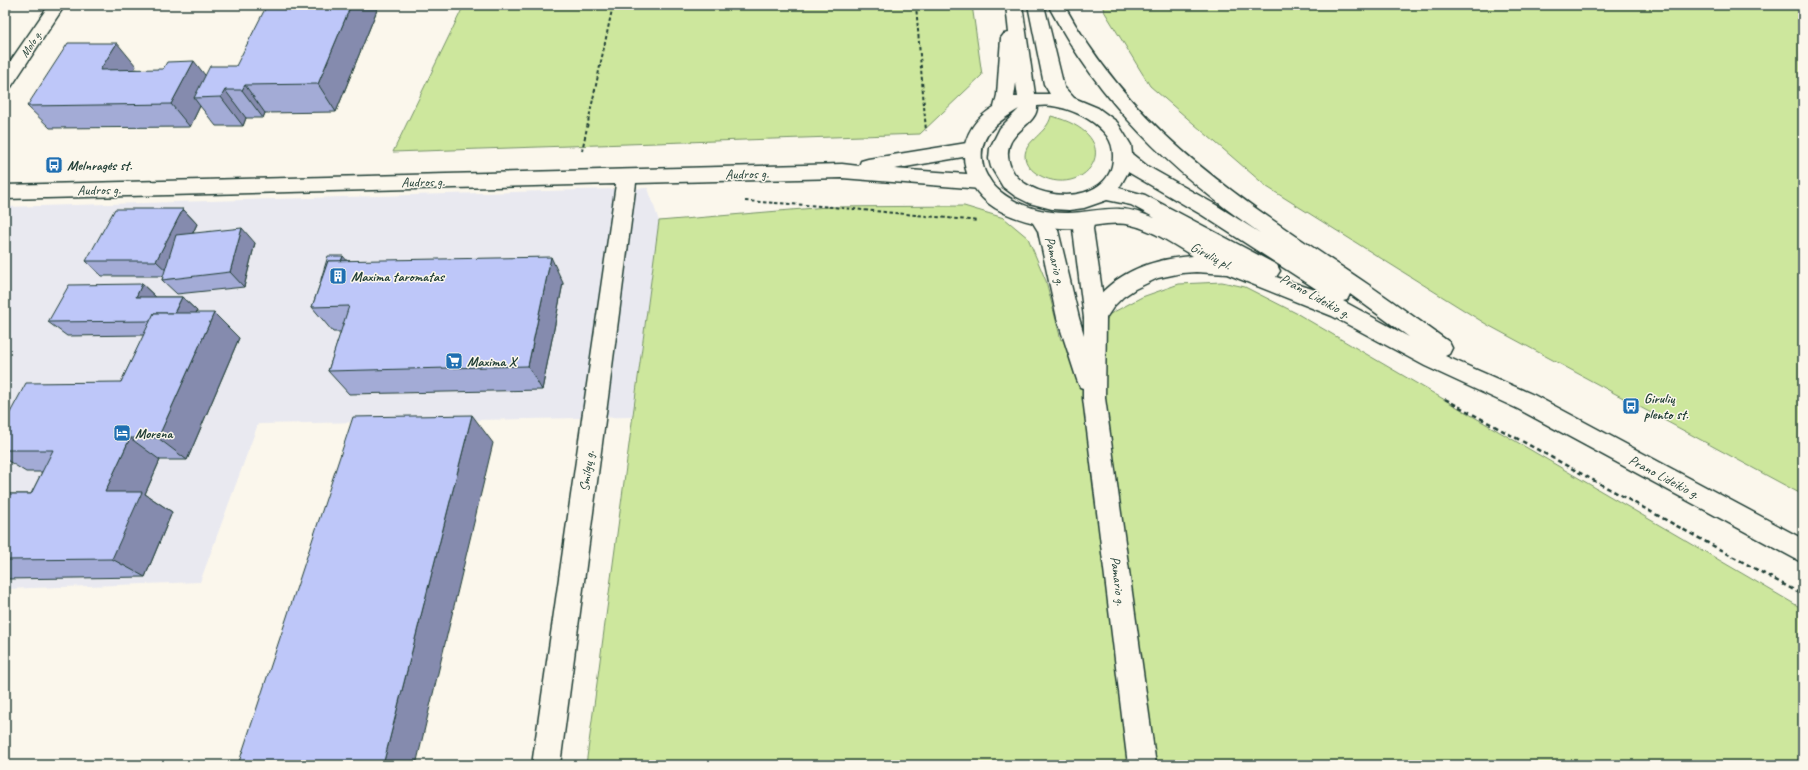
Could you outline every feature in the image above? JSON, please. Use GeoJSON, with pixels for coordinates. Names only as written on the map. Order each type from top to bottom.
{"type":"FeatureCollection","features":[{"type":"Feature","properties":{"kind":"main road","name":"Molo g."},"geometry":{"type":"LineString","coordinates":[[5,83],[57,5]]}},
{"type":"Feature","properties":{"kind":"main road"},"geometry":{"type":"LineString","coordinates":[[1013,5],[1028,113],[1009,129],[1001,142],[998,158],[1005,176],[1016,188],[1042,199],[1057,201],[1096,196]]}},
{"type":"Feature","properties":{"kind":"main road"},"geometry":{"type":"LineString","coordinates":[[1003,108],[1006,95],[1013,5]]}},
{"type":"Feature","properties":{"kind":"main road","name":"Girulių pl."},"geometry":{"type":"LineString","coordinates":[[1036,5],[1051,80],[1057,91],[1068,102]]}},
{"type":"Feature","properties":{"kind":"main road"},"geometry":{"type":"LineString","coordinates":[[1056,5],[1087,58],[1110,88],[1137,119],[1189,170],[1227,199],[1352,284],[1441,348]]}},
{"type":"Feature","properties":{"kind":"main road","name":"Girulių pl."},"geometry":{"type":"LineString","coordinates":[[1124,158],[1121,142],[1112,127],[1088,110],[1068,102],[1051,99],[1027,100],[1008,105],[1003,108],[986,122],[976,136],[973,149],[973,166],[981,182],[990,193],[1004,204],[1028,215],[1040,218],[1070,221],[1113,215],[1138,220],[1203,251],[1233,268],[1335,308]]}},
{"type":"Feature","properties":{"kind":"main road","name":"Audros g."},"geometry":{"type":"LineString","coordinates":[[842,171],[928,155],[973,149]]}},
{"type":"Feature","properties":{"kind":"main road"},"geometry":{"type":"LineString","coordinates":[[1085,219],[1096,196],[1119,174],[1124,158]]}},
{"type":"Feature","properties":{"kind":"main road","name":"Prano Lideikio g."},"geometry":{"type":"LineString","coordinates":[[1124,158],[1140,171],[1209,210],[1343,296],[1441,348],[1526,402],[1803,552]]}},
{"type":"Feature","properties":{"kind":"main road","name":"Audros g."},"geometry":{"type":"LineString","coordinates":[[5,192],[576,179],[842,171],[981,182]]}},
{"type":"Feature","properties":{"kind":"main road","name":"Smilgų g."},"geometry":{"type":"LineString","coordinates":[[546,765],[627,177]]}},
{"type":"Feature","properties":{"kind":"main road","name":"Prano Lideikio g."},"geometry":{"type":"LineString","coordinates":[[1096,196],[1126,196],[1150,205],[1335,308],[1433,360],[1526,402]]}},
{"type":"Feature","properties":{"kind":"main road","name":"Pamario g."},"geometry":{"type":"LineString","coordinates":[[1040,218],[1048,230],[1068,318],[1094,398]]}},
{"type":"Feature","properties":{"kind":"main road","name":"Pamario g."},"geometry":{"type":"LineString","coordinates":[[1085,219],[1083,229],[1095,318],[1094,398],[1142,765]]}},
{"type":"Feature","properties":{"kind":"main road"},"geometry":{"type":"LineString","coordinates":[[1095,318],[1116,292],[1156,271],[1173,266],[1202,264],[1233,268]]}},
{"type":"Feature","properties":{"kind":"path"},"geometry":{"type":"LineString","coordinates":[[576,179],[613,5]]}},
{"type":"Feature","properties":{"kind":"path"},"geometry":{"type":"LineString","coordinates":[[916,5],[928,155]]}},
{"type":"Feature","properties":{"kind":"path"},"geometry":{"type":"LineString","coordinates":[[742,201],[821,206],[985,222]]}},
{"type":"Feature","properties":{"kind":"path"},"geometry":{"type":"LineString","coordinates":[[1443,397],[1803,595]]}},
{"type":"Feature","properties":{"kind":"shaded area"},"geometry":{"type":"Polygon","coordinates":[[[648,188],[659,221],[632,417],[258,424],[200,582],[5,589],[5,207],[648,188]]]}},
{"type":"Feature","properties":{"kind":"green space"},"geometry":{"type":"Polygon","coordinates":[[[464,5],[972,5],[982,75],[920,134],[393,152],[464,5]]]}},
{"type":"Feature","properties":{"kind":"green space"},"geometry":{"type":"Polygon","coordinates":[[[1102,5],[1803,5],[1803,495],[1486,324],[1267,187],[1150,86],[1104,11],[1102,5]]]}},
{"type":"Feature","properties":{"kind":"green space"},"geometry":{"type":"Polygon","coordinates":[[[1051,116],[1076,126],[1090,138],[1095,151],[1093,163],[1085,173],[1072,180],[1056,181],[1039,175],[1031,169],[1026,162],[1025,156],[1028,146],[1045,128],[1051,116]]]}},
{"type":"Feature","properties":{"kind":"green space"},"geometry":{"type":"Polygon","coordinates":[[[964,206],[1004,218],[1028,238],[1046,281],[1061,340],[1142,297],[1179,284],[1222,282],[1245,287],[1296,313],[1803,609],[1803,765],[586,765],[659,221],[827,207],[964,206]]]}},
{"type":"Feature","properties":{"kind":"building"},"geometry":{"type":"Polygon","coordinates":[[[267,5],[351,5],[318,84],[245,85],[242,90],[225,90],[221,97],[194,98],[210,66],[236,66],[267,5]]]}},
{"type":"Feature","properties":{"kind":"building"},"geometry":{"type":"Polygon","coordinates":[[[68,43],[117,43],[100,70],[163,69],[167,62],[194,61],[171,104],[27,106],[68,43]]]}},
{"type":"Feature","properties":{"kind":"building"},"geometry":{"type":"Polygon","coordinates":[[[115,209],[183,209],[156,261],[86,261],[115,209]]]}},
{"type":"Feature","properties":{"kind":"building"},"geometry":{"type":"Polygon","coordinates":[[[242,228],[230,272],[162,280],[176,235],[242,228]]]}},
{"type":"Feature","properties":{"kind":"building"},"geometry":{"type":"Polygon","coordinates":[[[328,256],[343,256],[341,261],[328,261],[321,279],[328,256]]]}},
{"type":"Feature","properties":{"kind":"building","name":"Maxima X"},"geometry":{"type":"Polygon","coordinates":[[[551,257],[528,366],[328,371],[349,306],[312,307],[328,261],[551,257]]]}},
{"type":"Feature","properties":{"kind":"building"},"geometry":{"type":"Polygon","coordinates":[[[142,284],[136,297],[182,297],[174,313],[154,313],[151,321],[48,322],[69,285],[142,284]]]}},
{"type":"Feature","properties":{"kind":"building"},"geometry":{"type":"Polygon","coordinates":[[[154,313],[214,313],[158,438],[130,438],[105,492],[142,492],[112,559],[5,560],[5,494],[31,494],[53,450],[5,450],[5,422],[26,383],[121,382],[154,313]]]}},
{"type":"Feature","properties":{"kind":"building"},"geometry":{"type":"Polygon","coordinates":[[[472,415],[383,765],[238,765],[353,417],[472,415]]]}},
{"type":"Feature","properties":{"kind":"place","name":"Melnragės st."},"geometry":{"type":"Point","coordinates":[54,165]}},
{"type":"Feature","properties":{"kind":"place","name":"Maxima taromatas"},"geometry":{"type":"Point","coordinates":[338,276]}},
{"type":"Feature","properties":{"kind":"place","name":"Maxima X"},"geometry":{"type":"Point","coordinates":[454,361]}},
{"type":"Feature","properties":{"kind":"place","name":"Girulių plento st."},"geometry":{"type":"Point","coordinates":[1631,406]}},
{"type":"Feature","properties":{"kind":"place","name":"Morena"},"geometry":{"type":"Point","coordinates":[122,433]}}]}
